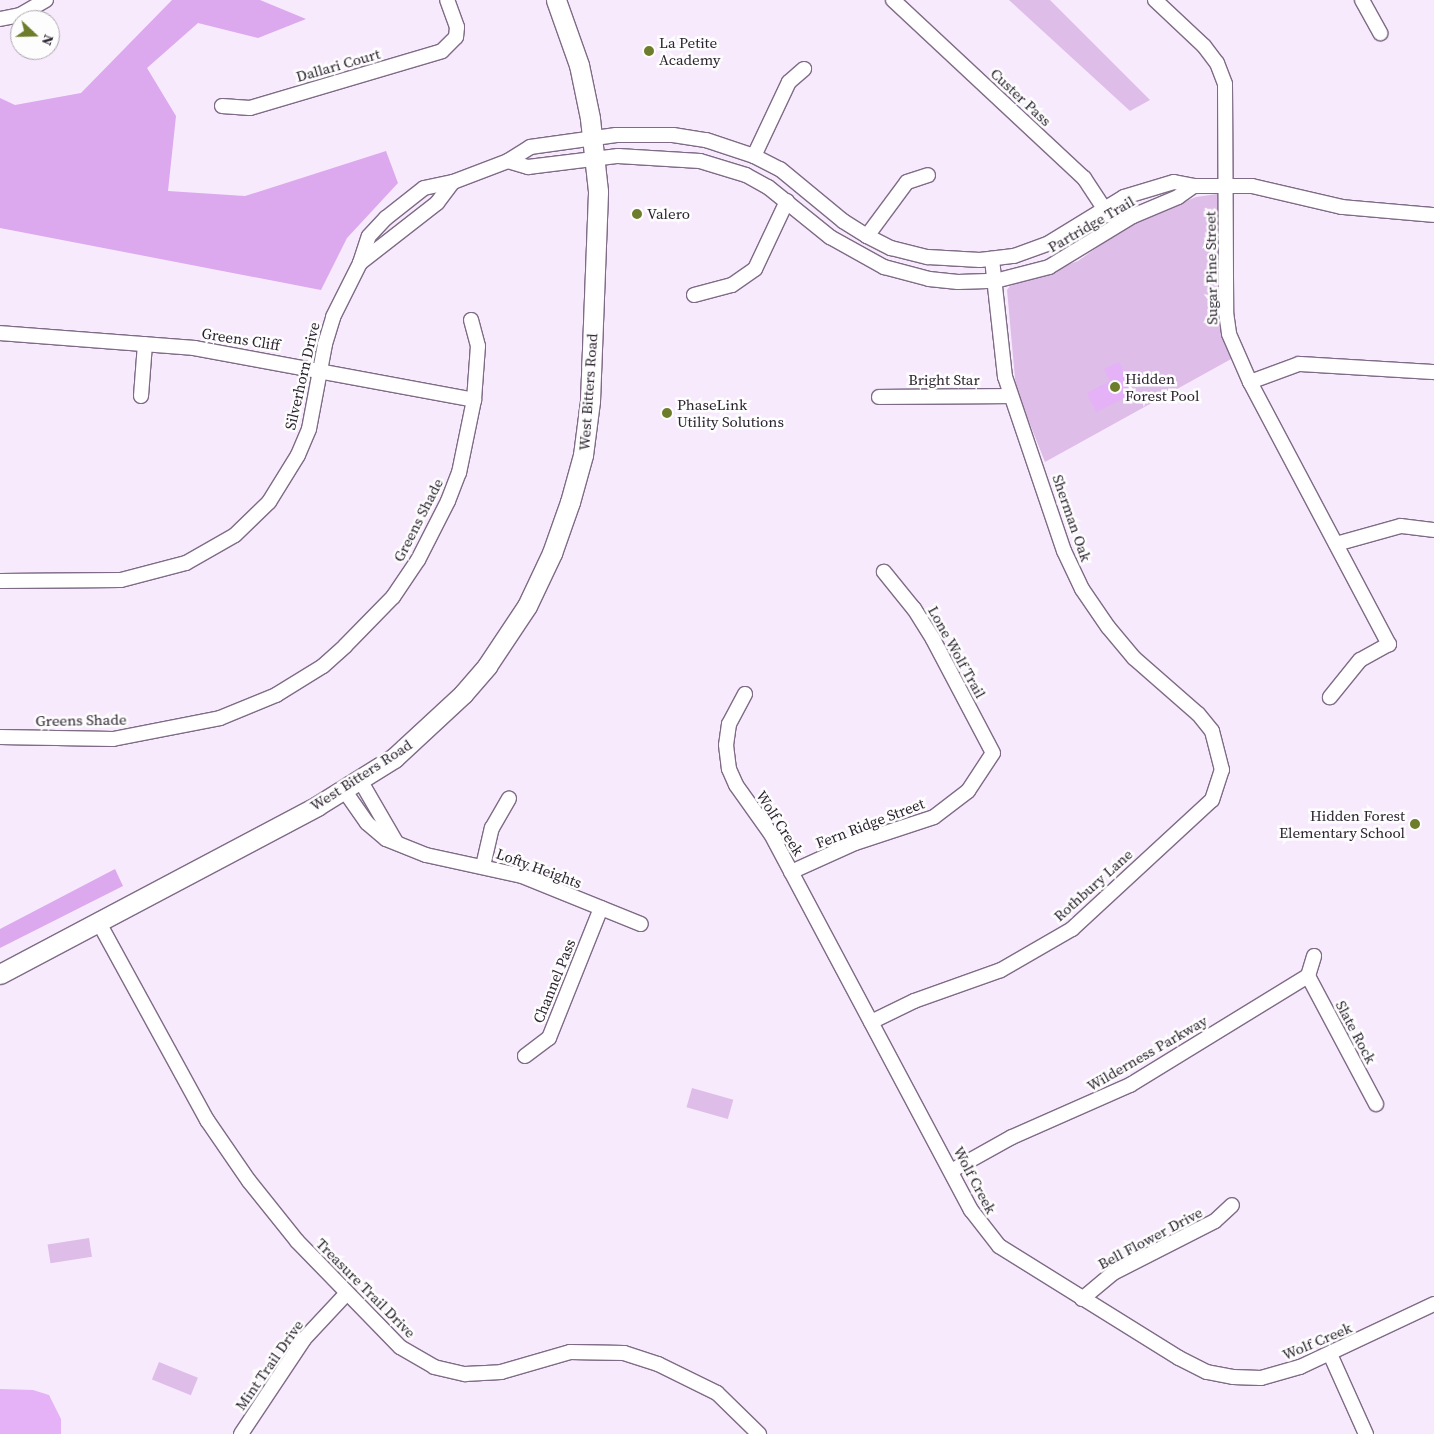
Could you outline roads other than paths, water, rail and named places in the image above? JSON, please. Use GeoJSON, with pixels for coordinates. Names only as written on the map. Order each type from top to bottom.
{"type":"FeatureCollection","features":[{"type":"Feature","properties":{"kind":"main road","name":"West Bitters Road"},"geometry":{"type":"LineString","coordinates":[[0,974],[352,785],[394,758],[433,724],[483,670],[527,606],[552,554],[583,455],[590,401],[598,191],[593,138],[578,65],[556,0]]}},
{"type":"Feature","properties":{"kind":"street"},"geometry":{"type":"LineString","coordinates":[[0,19],[20,15],[46,0]]}},
{"type":"Feature","properties":{"kind":"street","name":"Dallari Court"},"geometry":{"type":"LineString","coordinates":[[222,106],[235,110],[250,108],[442,51],[456,37],[457,27],[447,0]]}},
{"type":"Feature","properties":{"kind":"street","name":"Custer Pass"},"geometry":{"type":"LineString","coordinates":[[893,0],[1084,178],[1116,226]]}},
{"type":"Feature","properties":{"kind":"street","name":"Sugar Pine Street"},"geometry":{"type":"LineString","coordinates":[[1155,0],[1204,46],[1217,63],[1227,99],[1226,312],[1229,334],[1250,382],[1388,644],[1360,660],[1330,697]]}},
{"type":"Feature","properties":{"kind":"street"},"geometry":{"type":"LineString","coordinates":[[1362,0],[1380,34]]}},
{"type":"Feature","properties":{"kind":"street"},"geometry":{"type":"LineString","coordinates":[[754,156],[789,82],[804,69]]}},
{"type":"Feature","properties":{"kind":"street","name":"Partridge Trail"},"geometry":{"type":"LineString","coordinates":[[593,138],[616,135],[673,135],[706,140],[754,156],[780,169],[843,221],[867,236],[891,248],[928,258],[992,259],[1014,256],[1048,243],[1146,188],[1174,182],[1194,186],[1226,184],[1252,186],[1342,207],[1434,215]]}},
{"type":"Feature","properties":{"kind":"street","name":"Silverhorn Drive"},"geometry":{"type":"LineString","coordinates":[[0,581],[121,580],[160,572],[210,551],[234,535],[269,502],[283,481],[309,429],[320,370],[333,317],[360,263],[369,236],[394,212],[424,188],[453,182],[508,161],[530,147],[593,138]]}},
{"type":"Feature","properties":{"kind":"street","name":"Partridge Trail"},"geometry":{"type":"LineString","coordinates":[[595,158],[654,156],[700,161],[746,175],[787,201],[830,237],[856,254],[906,274],[958,282],[995,281],[1049,267],[1116,226],[1178,197],[1194,186]]}},
{"type":"Feature","properties":{"kind":"street"},"geometry":{"type":"LineString","coordinates":[[508,161],[528,167],[595,158]]}},
{"type":"Feature","properties":{"kind":"street"},"geometry":{"type":"LineString","coordinates":[[867,236],[907,182],[928,175]]}},
{"type":"Feature","properties":{"kind":"street","name":"Silverhorn Drive"},"geometry":{"type":"LineString","coordinates":[[360,263],[437,203],[453,182]]}},
{"type":"Feature","properties":{"kind":"street"},"geometry":{"type":"LineString","coordinates":[[694,295],[732,285],[755,269],[787,201]]}},
{"type":"Feature","properties":{"kind":"street"},"geometry":{"type":"LineString","coordinates":[[394,212],[408,227]]}},
{"type":"Feature","properties":{"kind":"street"},"geometry":{"type":"LineString","coordinates":[[830,237],[843,221]]}},
{"type":"Feature","properties":{"kind":"street","name":"Sherman Oak"},"geometry":{"type":"LineString","coordinates":[[992,259],[1001,351],[1010,396],[1064,550],[1082,590],[1134,658],[1198,714],[1212,732],[1222,770]]}},
{"type":"Feature","properties":{"kind":"street","name":"Greens Shade"},"geometry":{"type":"LineString","coordinates":[[0,737],[113,739],[180,728],[220,718],[276,695],[323,666],[370,624],[418,560],[459,473],[474,400],[478,346],[471,320]]}},
{"type":"Feature","properties":{"kind":"street","name":"Greens Cliff"},"geometry":{"type":"LineString","coordinates":[[0,333],[194,348],[474,400]]}},
{"type":"Feature","properties":{"kind":"street"},"geometry":{"type":"LineString","coordinates":[[141,396],[145,344]]}},
{"type":"Feature","properties":{"kind":"street"},"geometry":{"type":"LineString","coordinates":[[1250,382],[1299,364],[1434,372]]}},
{"type":"Feature","properties":{"kind":"street","name":"Bright Star"},"geometry":{"type":"LineString","coordinates":[[879,397],[1010,396]]}},
{"type":"Feature","properties":{"kind":"street"},"geometry":{"type":"LineString","coordinates":[[1336,544],[1401,526],[1434,530]]}},
{"type":"Feature","properties":{"kind":"street","name":"Lone Wolf Trail"},"geometry":{"type":"LineString","coordinates":[[884,572],[914,609],[933,639],[993,753]]}},
{"type":"Feature","properties":{"kind":"street","name":"Wolf Creek"},"geometry":{"type":"LineString","coordinates":[[745,694],[729,724],[726,746],[729,769],[792,872],[951,1171],[989,1237],[1008,1254],[1179,1358],[1220,1375],[1247,1378],[1274,1376],[1330,1354],[1434,1304]]}},
{"type":"Feature","properties":{"kind":"street","name":"Fern Ridge Street"},"geometry":{"type":"LineString","coordinates":[[792,872],[855,844],[934,817],[968,791],[993,753]]}},
{"type":"Feature","properties":{"kind":"street","name":"Rothbury Lane"},"geometry":{"type":"LineString","coordinates":[[871,1022],[914,1001],[1001,970],[1072,929],[1212,800],[1222,770]]}},
{"type":"Feature","properties":{"kind":"street","name":"Lofty Heights"},"geometry":{"type":"LineString","coordinates":[[352,785],[380,826],[396,842],[426,855],[522,876],[641,924]]}},
{"type":"Feature","properties":{"kind":"street"},"geometry":{"type":"LineString","coordinates":[[483,866],[492,828],[509,799]]}},
{"type":"Feature","properties":{"kind":"street","name":"Channel Pass"},"geometry":{"type":"LineString","coordinates":[[525,1056],[549,1038],[601,908]]}},
{"type":"Feature","properties":{"kind":"street","name":"Treasure Trail Drive"},"geometry":{"type":"LineString","coordinates":[[98,921],[207,1120],[249,1181],[346,1294],[400,1347],[434,1367],[465,1374],[489,1373],[570,1352],[624,1353],[658,1364],[717,1393],[759,1434]]}},
{"type":"Feature","properties":{"kind":"street"},"geometry":{"type":"LineString","coordinates":[[1308,976],[1314,956]]}},
{"type":"Feature","properties":{"kind":"street","name":"Slate Rock"},"geometry":{"type":"LineString","coordinates":[[1308,976],[1376,1104]]}},
{"type":"Feature","properties":{"kind":"street","name":"Wilderness Parkway"},"geometry":{"type":"LineString","coordinates":[[951,1171],[1012,1137],[1097,1102],[1130,1085],[1308,976]]}},
{"type":"Feature","properties":{"kind":"street","name":"Bell Flower Drive"},"geometry":{"type":"LineString","coordinates":[[1082,1299],[1113,1273],[1215,1222],[1232,1205]]}},
{"type":"Feature","properties":{"kind":"street","name":"Mint Trail Drive"},"geometry":{"type":"LineString","coordinates":[[242,1434],[304,1339],[346,1294]]}},
{"type":"Feature","properties":{"kind":"street"},"geometry":{"type":"LineString","coordinates":[[1330,1354],[1366,1434]]}},
{"type":"Feature","properties":{"kind":"place","name":"La Petite Academy"},"geometry":{"type":"Point","coordinates":[649,51]}},
{"type":"Feature","properties":{"kind":"place","name":"Valero"},"geometry":{"type":"Point","coordinates":[637,214]}},
{"type":"Feature","properties":{"kind":"place","name":"Hidden Forest Pool"},"geometry":{"type":"Point","coordinates":[1115,387]}},
{"type":"Feature","properties":{"kind":"place","name":"PhaseLink Utility Solutions"},"geometry":{"type":"Point","coordinates":[667,413]}},
{"type":"Feature","properties":{"kind":"place","name":"Hidden Forest Elementary School"},"geometry":{"type":"Point","coordinates":[1415,824]}}]}
